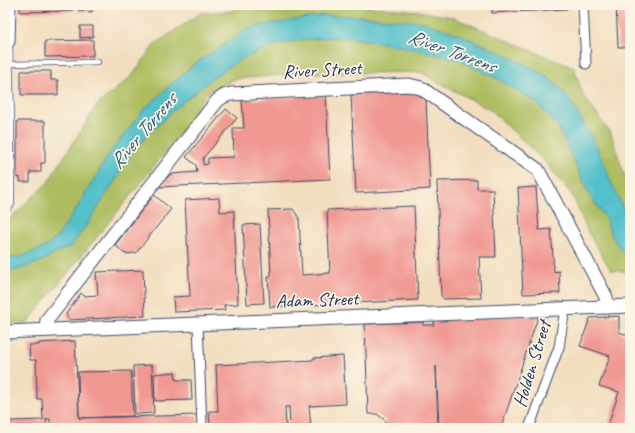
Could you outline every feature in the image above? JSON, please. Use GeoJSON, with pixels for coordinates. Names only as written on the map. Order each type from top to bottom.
{"type":"FeatureCollection","features":[{"type":"Feature","properties":{"kind":"street"},"geometry":{"type":"LineString","coordinates":[[8,42],[11,5]]}},
{"type":"Feature","properties":{"kind":"street"},"geometry":{"type":"LineString","coordinates":[[583,5],[586,64]]}},
{"type":"Feature","properties":{"kind":"street","name":"River Street"},"geometry":{"type":"LineString","coordinates":[[46,330],[47,320],[217,100],[231,94],[409,84],[421,88],[538,170],[606,297],[607,307]]}},
{"type":"Feature","properties":{"kind":"street","name":"Adam Street"},"geometry":{"type":"LineString","coordinates":[[5,332],[630,306]]}},
{"type":"Feature","properties":{"kind":"street","name":"Holden Street"},"geometry":{"type":"LineString","coordinates":[[529,428],[559,347],[565,309]]}},
{"type":"Feature","properties":{"kind":"street"},"geometry":{"type":"LineString","coordinates":[[198,323],[202,428]]}},
{"type":"Feature","properties":{"kind":"lane"},"geometry":{"type":"LineString","coordinates":[[5,212],[12,204],[11,64],[8,42]]}},
{"type":"Feature","properties":{"kind":"lane"},"geometry":{"type":"LineString","coordinates":[[11,64],[98,62]]}},
{"type":"Feature","properties":{"kind":"lane"},"geometry":{"type":"LineString","coordinates":[[5,125],[12,125]]}},
{"type":"Feature","properties":{"kind":"green space"},"geometry":{"type":"Polygon","coordinates":[[[240,5],[290,5],[290,8],[314,5],[350,5],[418,11],[452,17],[574,68],[583,95],[611,134],[624,174],[630,179],[630,272],[611,270],[589,234],[572,195],[545,162],[492,111],[420,72],[294,74],[235,79],[206,93],[191,118],[157,163],[27,323],[5,324],[5,224],[48,182],[98,104],[132,76],[155,44],[201,13],[232,11],[240,5]]]}},
{"type":"Feature","properties":{"kind":"water","name":"River Torrens"},"geometry":{"type":"Polygon","coordinates":[[[325,15],[361,16],[423,22],[461,35],[540,72],[559,87],[574,107],[597,147],[626,214],[626,230],[630,241],[630,255],[620,249],[611,234],[605,217],[590,196],[557,125],[537,103],[503,82],[460,60],[414,49],[360,39],[338,37],[301,40],[276,45],[241,59],[215,76],[173,110],[148,134],[132,154],[87,225],[71,246],[42,261],[5,273],[5,259],[23,256],[47,246],[58,236],[111,151],[144,109],[193,65],[236,37],[246,28],[325,15]]]}},
{"type":"Feature","properties":{"kind":"building"},"geometry":{"type":"Polygon","coordinates":[[[20,5],[72,5],[72,11],[20,12],[20,5]]]}},
{"type":"Feature","properties":{"kind":"building"},"geometry":{"type":"Polygon","coordinates":[[[80,5],[92,5],[92,12],[79,11],[80,5]]]}},
{"type":"Feature","properties":{"kind":"building"},"geometry":{"type":"Polygon","coordinates":[[[484,5],[567,5],[567,9],[492,13],[492,8],[484,5]]]}},
{"type":"Feature","properties":{"kind":"building"},"geometry":{"type":"Polygon","coordinates":[[[616,5],[630,5],[630,47],[618,47],[616,5]]]}},
{"type":"Feature","properties":{"kind":"building"},"geometry":{"type":"Polygon","coordinates":[[[80,26],[93,26],[93,37],[80,38],[80,26]]]}},
{"type":"Feature","properties":{"kind":"building"},"geometry":{"type":"Polygon","coordinates":[[[93,40],[93,56],[45,57],[45,41],[93,40]]]}},
{"type":"Feature","properties":{"kind":"building"},"geometry":{"type":"Polygon","coordinates":[[[21,71],[51,71],[51,80],[58,80],[58,95],[21,95],[21,71]]]}},
{"type":"Feature","properties":{"kind":"building"},"geometry":{"type":"Polygon","coordinates":[[[417,91],[426,100],[430,189],[356,193],[351,95],[417,91]]]}},
{"type":"Feature","properties":{"kind":"building"},"geometry":{"type":"Polygon","coordinates":[[[326,95],[330,179],[157,187],[171,174],[197,172],[196,165],[186,157],[226,109],[237,118],[203,158],[203,165],[208,164],[208,158],[234,157],[233,128],[244,128],[242,100],[326,95]]]}},
{"type":"Feature","properties":{"kind":"building"},"geometry":{"type":"Polygon","coordinates":[[[17,121],[45,121],[45,163],[41,163],[41,172],[30,172],[30,182],[20,182],[20,177],[17,178],[17,121]]]}},
{"type":"Feature","properties":{"kind":"building"},"geometry":{"type":"Polygon","coordinates":[[[477,180],[477,189],[493,189],[496,257],[479,257],[481,298],[444,299],[441,296],[437,181],[477,180]]]}},
{"type":"Feature","properties":{"kind":"building"},"geometry":{"type":"Polygon","coordinates":[[[536,187],[539,230],[551,229],[554,272],[559,271],[560,293],[523,294],[518,188],[536,187]]]}},
{"type":"Feature","properties":{"kind":"building"},"geometry":{"type":"Polygon","coordinates":[[[154,195],[171,209],[136,253],[125,254],[115,245],[154,195]]]}},
{"type":"Feature","properties":{"kind":"building"},"geometry":{"type":"Polygon","coordinates":[[[219,198],[220,212],[234,211],[238,304],[224,305],[225,310],[174,312],[173,297],[190,296],[185,200],[219,198]]]}},
{"type":"Feature","properties":{"kind":"building"},"geometry":{"type":"Polygon","coordinates":[[[414,206],[418,300],[270,307],[268,276],[271,276],[268,210],[293,209],[299,218],[302,275],[330,273],[327,210],[414,206]]]}},
{"type":"Feature","properties":{"kind":"building"},"geometry":{"type":"Polygon","coordinates":[[[260,224],[264,303],[247,304],[243,225],[260,224]]]}},
{"type":"Feature","properties":{"kind":"building"},"geometry":{"type":"Polygon","coordinates":[[[143,270],[145,316],[69,320],[66,314],[81,293],[84,296],[98,295],[96,272],[143,270]]]}},
{"type":"Feature","properties":{"kind":"building"},"geometry":{"type":"Polygon","coordinates":[[[539,314],[501,428],[439,428],[436,366],[438,428],[386,428],[386,421],[377,414],[368,414],[365,324],[423,322],[423,325],[434,325],[434,320],[539,314]]]}},
{"type":"Feature","properties":{"kind":"building"},"geometry":{"type":"Polygon","coordinates":[[[619,316],[619,332],[630,336],[630,350],[628,354],[630,355],[630,428],[607,428],[619,392],[599,386],[610,356],[580,346],[590,318],[619,316]]]}},
{"type":"Feature","properties":{"kind":"building"},"geometry":{"type":"Polygon","coordinates":[[[75,341],[79,418],[198,415],[199,428],[50,428],[50,419],[46,419],[47,428],[10,428],[10,421],[43,420],[42,399],[37,399],[36,360],[30,360],[29,345],[75,341]]]}},
{"type":"Feature","properties":{"kind":"building"},"geometry":{"type":"Polygon","coordinates":[[[343,356],[346,404],[309,406],[311,428],[290,428],[289,407],[285,407],[286,428],[210,428],[209,411],[218,411],[216,365],[313,360],[313,358],[343,356]]]}},
{"type":"Feature","properties":{"kind":"building"},"geometry":{"type":"Polygon","coordinates":[[[152,365],[154,413],[135,414],[133,366],[152,365]]]}},
{"type":"Feature","properties":{"kind":"building"},"geometry":{"type":"Polygon","coordinates":[[[131,371],[133,416],[79,418],[78,372],[131,371]]]}},
{"type":"Feature","properties":{"kind":"building"},"geometry":{"type":"Polygon","coordinates":[[[175,372],[176,380],[191,380],[192,400],[155,401],[154,374],[175,372]]]}}]}
